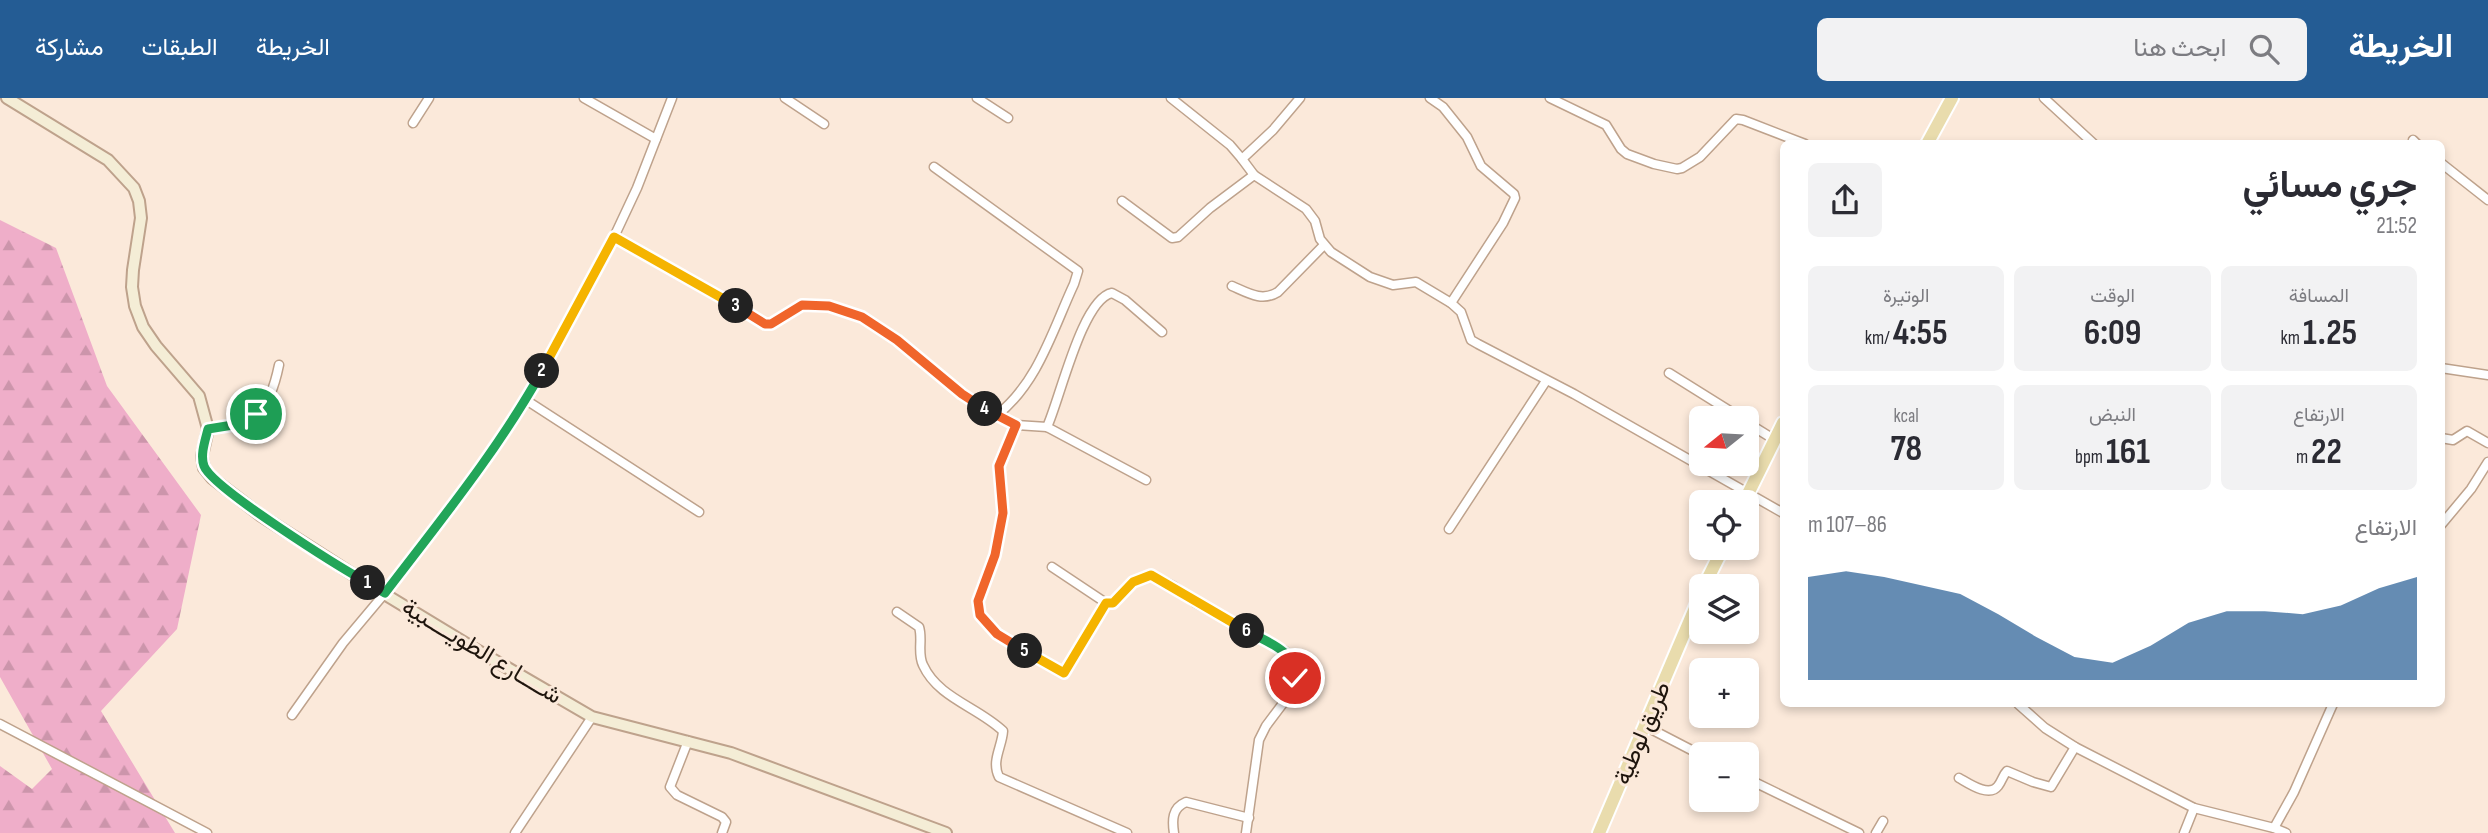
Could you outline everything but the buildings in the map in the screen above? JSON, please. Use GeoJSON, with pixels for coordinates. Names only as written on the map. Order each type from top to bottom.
{"type":"FeatureCollection","features":[{"type":"Feature","properties":{"kind":"main road"},"geometry":{"type":"LineString","coordinates":[[1929,140],[1952,98]]}},
{"type":"Feature","properties":{"kind":"main road"},"geometry":{"type":"LineString","coordinates":[[1750,490],[1780,429]]}},
{"type":"Feature","properties":{"kind":"main road","name":"طريق لوطية"},"geometry":{"type":"LineString","coordinates":[[1600,833],[1689,622]]}},
{"type":"Feature","properties":{"kind":"street","name":"شــــارع الطويــــبية"},"geometry":{"type":"LineString","coordinates":[[7,98],[108,160],[134,188],[141,218],[133,270],[135,306],[143,327],[156,346],[199,396],[208,429],[202,456],[204,468],[212,478],[260,514],[385,593],[592,717],[731,753],[946,833]]}},
{"type":"Feature","properties":{"kind":"street"},"geometry":{"type":"LineString","coordinates":[[414,124],[429,98]]}},
{"type":"Feature","properties":{"kind":"street"},"geometry":{"type":"LineString","coordinates":[[584,98],[656,139]]}},
{"type":"Feature","properties":{"kind":"street"},"geometry":{"type":"LineString","coordinates":[[292,715],[343,643],[385,593],[468,484],[526,400],[614,237],[672,98]]}},
{"type":"Feature","properties":{"kind":"street"},"geometry":{"type":"LineString","coordinates":[[785,98],[824,124]]}},
{"type":"Feature","properties":{"kind":"street"},"geometry":{"type":"LineString","coordinates":[[977,98],[1009,118]]}},
{"type":"Feature","properties":{"kind":"street"},"geometry":{"type":"LineString","coordinates":[[1171,98],[1230,145],[1254,176],[1306,209],[1315,221],[1324,245],[1331,252],[1370,277],[1393,285],[1416,282],[1461,312],[1472,340],[1732,490]]}},
{"type":"Feature","properties":{"kind":"street"},"geometry":{"type":"LineString","coordinates":[[1242,159],[1273,130],[1300,98]]}},
{"type":"Feature","properties":{"kind":"street"},"geometry":{"type":"LineString","coordinates":[[1430,98],[1443,107],[1467,136],[1482,166],[1514,194],[1515,198],[1503,223],[1451,303]]}},
{"type":"Feature","properties":{"kind":"street"},"geometry":{"type":"LineString","coordinates":[[1549,98],[1606,125],[1627,154],[1677,169],[1700,157],[1736,119],[1795,140]]}},
{"type":"Feature","properties":{"kind":"street"},"geometry":{"type":"LineString","coordinates":[[2044,98],[2090,140]]}},
{"type":"Feature","properties":{"kind":"street"},"geometry":{"type":"LineString","coordinates":[[2445,166],[2488,200]]}},
{"type":"Feature","properties":{"kind":"street"},"geometry":{"type":"LineString","coordinates":[[934,167],[1078,271],[1030,380],[1015,400],[997,415]]}},
{"type":"Feature","properties":{"kind":"street"},"geometry":{"type":"LineString","coordinates":[[1122,201],[1172,238],[1178,237],[1210,208],[1254,176]]}},
{"type":"Feature","properties":{"kind":"street"},"geometry":{"type":"LineString","coordinates":[[614,237],[765,324],[771,324],[802,305],[829,306],[862,317],[897,340],[962,394],[997,415],[1016,425],[1047,427],[1146,480]]}},
{"type":"Feature","properties":{"kind":"street"},"geometry":{"type":"LineString","coordinates":[[1232,286],[1256,297],[1271,296],[1324,245]]}},
{"type":"Feature","properties":{"kind":"street"},"geometry":{"type":"LineString","coordinates":[[1047,427],[1056,408],[1080,334],[1094,304],[1102,296],[1112,293],[1125,300],[1162,332]]}},
{"type":"Feature","properties":{"kind":"street"},"geometry":{"type":"LineString","coordinates":[[208,429],[233,425],[256,414],[273,391],[279,365]]}},
{"type":"Feature","properties":{"kind":"street"},"geometry":{"type":"LineString","coordinates":[[2445,369],[2488,375]]}},
{"type":"Feature","properties":{"kind":"street"},"geometry":{"type":"LineString","coordinates":[[1669,373],[1722,406]]}},
{"type":"Feature","properties":{"kind":"street"},"geometry":{"type":"LineString","coordinates":[[1449,529],[1546,381]]}},
{"type":"Feature","properties":{"kind":"street"},"geometry":{"type":"LineString","coordinates":[[526,400],[699,512]]}},
{"type":"Feature","properties":{"kind":"street"},"geometry":{"type":"LineString","coordinates":[[1016,425],[999,466],[1003,513],[995,555],[978,601],[980,615],[997,634],[1064,673],[1106,603]]}},
{"type":"Feature","properties":{"kind":"street"},"geometry":{"type":"LineString","coordinates":[[1759,430],[1775,440]]}},
{"type":"Feature","properties":{"kind":"street"},"geometry":{"type":"LineString","coordinates":[[2445,439],[2453,440],[2467,431],[2488,443]]}},
{"type":"Feature","properties":{"kind":"street"},"geometry":{"type":"LineString","coordinates":[[2445,520],[2488,463]]}},
{"type":"Feature","properties":{"kind":"street"},"geometry":{"type":"LineString","coordinates":[[1759,503],[1780,512]]}},
{"type":"Feature","properties":{"kind":"street"},"geometry":{"type":"LineString","coordinates":[[1052,567],[1106,603],[1113,603],[1133,582],[1151,575],[1196,603],[1285,651],[1290,657],[1295,668],[1295,678],[1284,702],[1259,740],[1246,833]]}},
{"type":"Feature","properties":{"kind":"street"},"geometry":{"type":"LineString","coordinates":[[897,612],[919,627],[921,662],[930,678],[1003,731],[996,757],[999,777],[1127,833]]}},
{"type":"Feature","properties":{"kind":"street"},"geometry":{"type":"LineString","coordinates":[[2021,707],[2045,728],[2075,747],[2194,808],[2286,833]]}},
{"type":"Feature","properties":{"kind":"street"},"geometry":{"type":"LineString","coordinates":[[2274,828],[2294,792],[2332,707]]}},
{"type":"Feature","properties":{"kind":"street"},"geometry":{"type":"LineString","coordinates":[[515,833],[592,717]]}},
{"type":"Feature","properties":{"kind":"street"},"geometry":{"type":"LineString","coordinates":[[0,724],[207,833]]}},
{"type":"Feature","properties":{"kind":"street"},"geometry":{"type":"LineString","coordinates":[[1645,726],[1689,749]]}},
{"type":"Feature","properties":{"kind":"street"},"geometry":{"type":"LineString","coordinates":[[688,741],[670,787],[677,794],[722,817],[726,822],[722,833]]}},
{"type":"Feature","properties":{"kind":"street"},"geometry":{"type":"LineString","coordinates":[[1959,778],[1980,789],[1992,790],[1998,787],[2007,771],[2051,787],[2075,747]]}},
{"type":"Feature","properties":{"kind":"street"},"geometry":{"type":"LineString","coordinates":[[1759,784],[1859,833]]}},
{"type":"Feature","properties":{"kind":"street"},"geometry":{"type":"LineString","coordinates":[[1174,833],[1172,819],[1175,809],[1186,802],[1249,818]]}},
{"type":"Feature","properties":{"kind":"street"},"geometry":{"type":"LineString","coordinates":[[2184,833],[2194,808]]}},
{"type":"Feature","properties":{"kind":"street"},"geometry":{"type":"LineString","coordinates":[[1876,833],[1883,821]]}},
{"type":"Feature","properties":{"kind":"green space"},"geometry":{"type":"Polygon","coordinates":[[[0,220],[56,248],[107,386],[201,515],[177,629],[101,711],[175,833],[0,833],[0,766],[32,789],[52,769],[0,677],[0,220]]]}},
{"type":"Feature","properties":{"kind":"route"},"geometry":{"type":"LineString","coordinates":[[256,414],[233,425],[208,429],[202,456],[204,468],[212,478],[260,514],[385,593],[468,484],[526,400],[614,237],[765,324],[771,324],[802,305],[829,306],[862,317],[897,340],[979,406],[1016,425],[999,466],[1003,513],[995,555],[978,601],[980,615],[997,634],[1064,673],[1106,603],[1113,603],[1133,582],[1151,575],[1196,603],[1285,651],[1295,668],[1295,678]]}}]}
